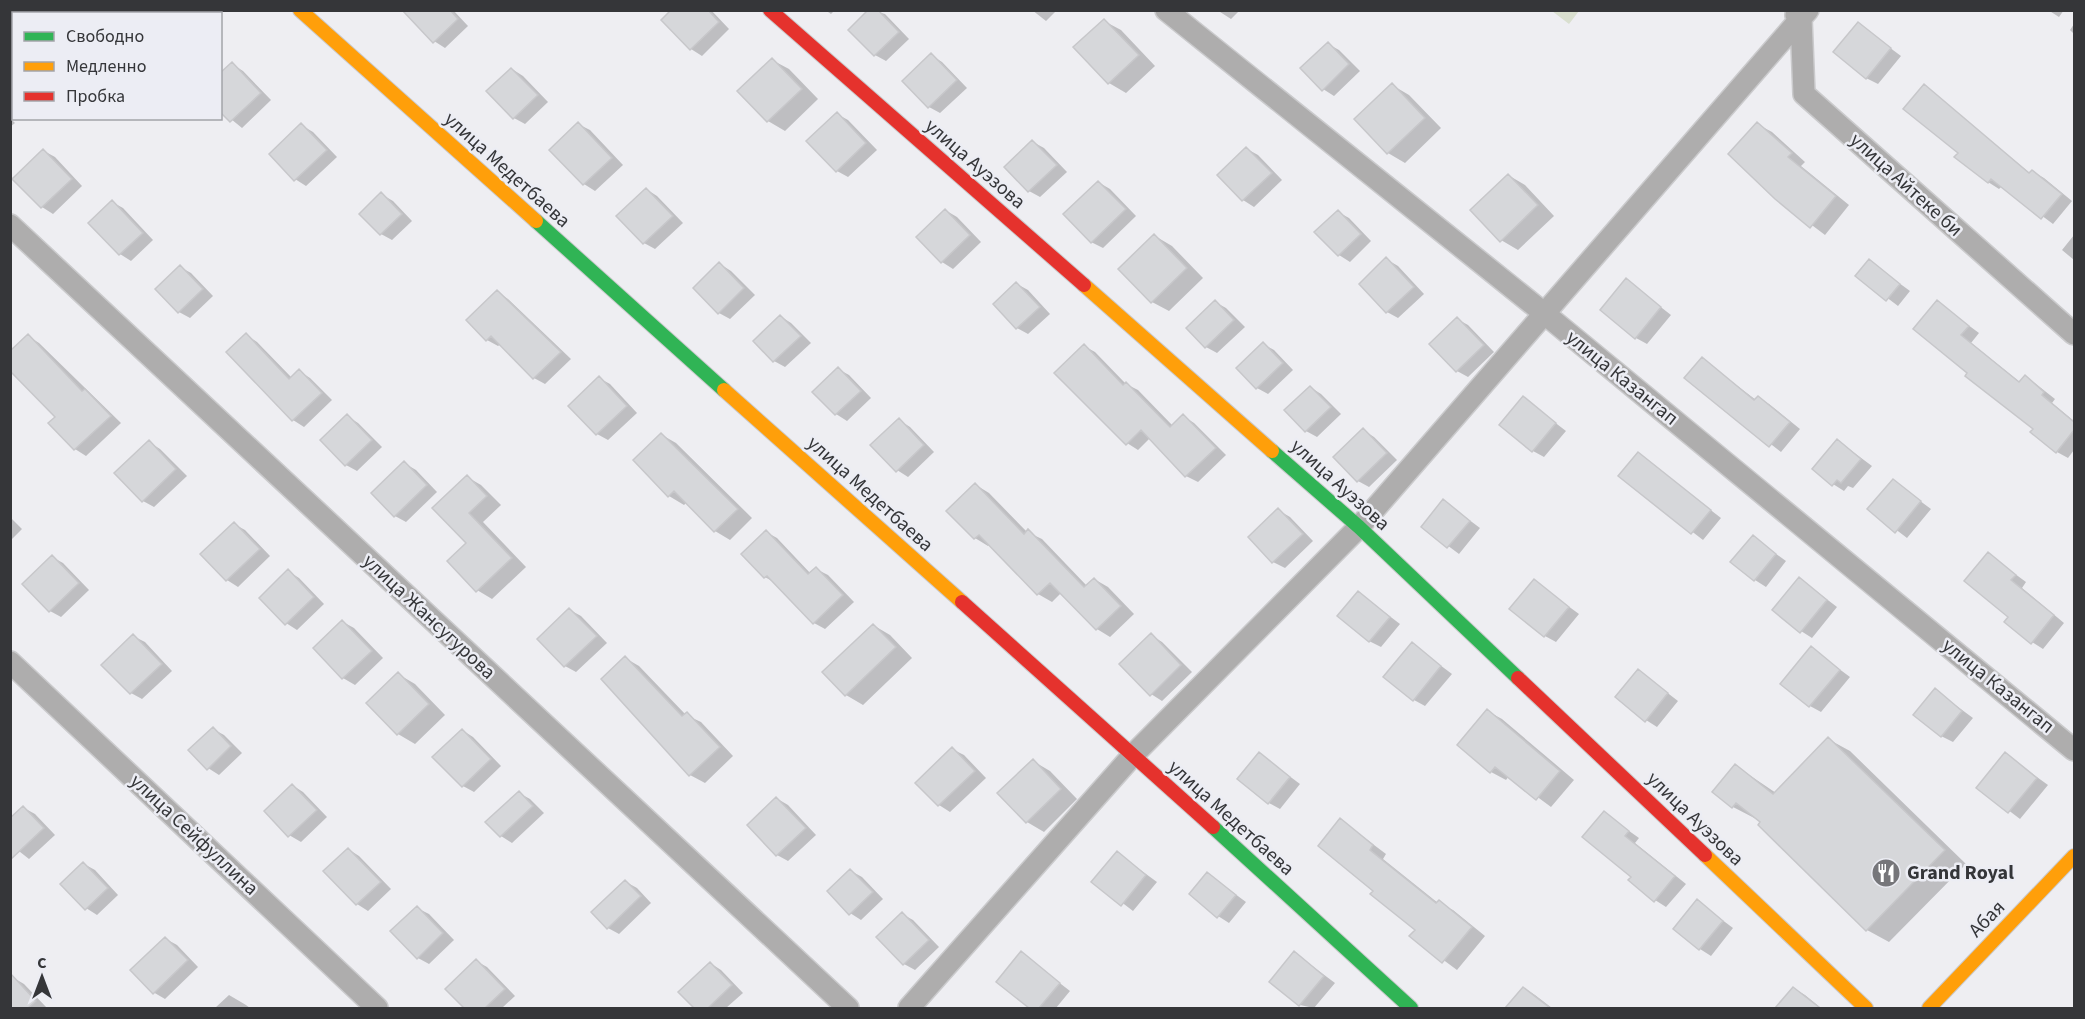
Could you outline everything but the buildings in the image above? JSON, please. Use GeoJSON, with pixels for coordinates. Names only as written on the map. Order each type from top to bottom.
{"type":"FeatureCollection","features":[{"type":"Feature","properties":{"kind":"street","name":"улица Медетбаева"},"geometry":{"type":"LineString","coordinates":[[300,10],[1133,755],[1411,1008]]}},
{"type":"Feature","properties":{"kind":"street","name":"улица Ауэзова"},"geometry":{"type":"LineString","coordinates":[[770,10],[1359,527],[1866,1008]]}},
{"type":"Feature","properties":{"kind":"street","name":"улица Казангап"},"geometry":{"type":"LineString","coordinates":[[1166,10],[1545,314],[2074,750]]}},
{"type":"Feature","properties":{"kind":"street"},"geometry":{"type":"LineString","coordinates":[[909,1008],[1133,755],[1359,527],[1545,314],[1800,13]]}},
{"type":"Feature","properties":{"kind":"street","name":"улица Айтеке би"},"geometry":{"type":"LineString","coordinates":[[1800,13],[1804,94],[2074,334]]}},
{"type":"Feature","properties":{"kind":"street","name":"улица Жансугурова"},"geometry":{"type":"LineString","coordinates":[[10,225],[848,1008]]}},
{"type":"Feature","properties":{"kind":"street","name":"улица Сейфуллина"},"geometry":{"type":"LineString","coordinates":[[10,662],[377,1008]]}},
{"type":"Feature","properties":{"kind":"street","name":"Абая"},"geometry":{"type":"LineString","coordinates":[[1929,1008],[2074,856]]}},
{"type":"Feature","properties":{"kind":"green space"},"geometry":{"type":"Polygon","coordinates":[[[1552,11],[1579,11],[1569,24],[1552,11]]]}},
{"type":"Feature","properties":{"kind":"traffic: fast"},"geometry":{"type":"LineString","coordinates":[[536,221],[724,390]]}},
{"type":"Feature","properties":{"kind":"traffic: fast"},"geometry":{"type":"LineString","coordinates":[[1272,451],[1359,527],[1518,678]]}},
{"type":"Feature","properties":{"kind":"traffic: fast"},"geometry":{"type":"LineString","coordinates":[[1213,827],[1411,1008]]}},
{"type":"Feature","properties":{"kind":"traffic: slow"},"geometry":{"type":"LineString","coordinates":[[300,10],[536,221]]}},
{"type":"Feature","properties":{"kind":"traffic: slow"},"geometry":{"type":"LineString","coordinates":[[1084,285],[1272,451]]}},
{"type":"Feature","properties":{"kind":"traffic: slow"},"geometry":{"type":"LineString","coordinates":[[724,390],[962,602]]}},
{"type":"Feature","properties":{"kind":"traffic: slow"},"geometry":{"type":"LineString","coordinates":[[1705,855],[1866,1008]]}},
{"type":"Feature","properties":{"kind":"traffic: slow"},"geometry":{"type":"LineString","coordinates":[[1929,1008],[2074,856]]}},
{"type":"Feature","properties":{"kind":"traffic: jam"},"geometry":{"type":"LineString","coordinates":[[770,10],[1084,285]]}},
{"type":"Feature","properties":{"kind":"traffic: jam"},"geometry":{"type":"LineString","coordinates":[[962,602],[1213,827]]}},
{"type":"Feature","properties":{"kind":"traffic: jam"},"geometry":{"type":"LineString","coordinates":[[1518,678],[1705,855]]}},
{"type":"Feature","properties":{"kind":"place","name":"Grand Royal"},"geometry":{"type":"Point","coordinates":[1886,873]}}]}
